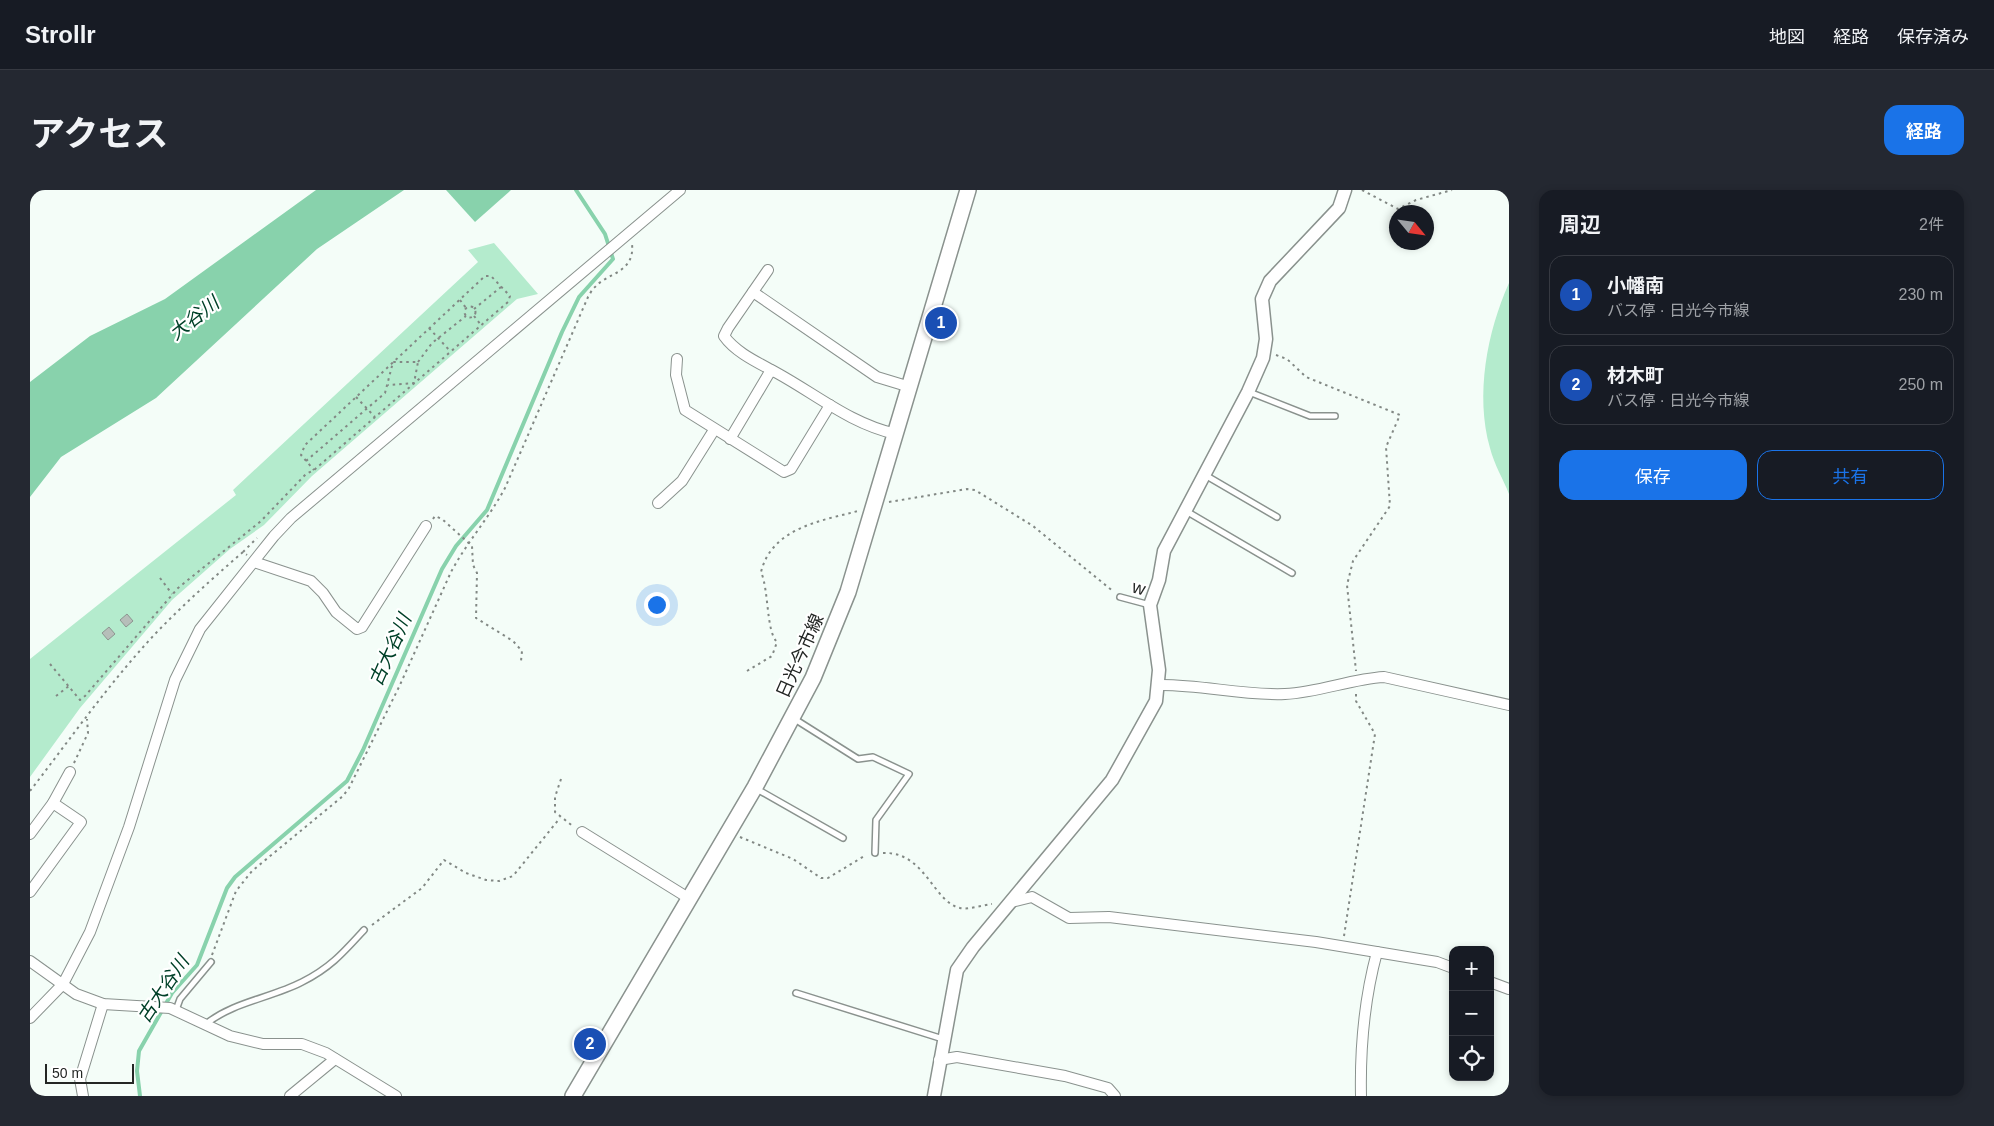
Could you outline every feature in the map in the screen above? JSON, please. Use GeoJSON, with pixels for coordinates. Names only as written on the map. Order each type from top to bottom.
{"type":"FeatureCollection","features":[{"type":"Feature","properties":{"kind":"main road","name":"日光今市線"},"geometry":{"type":"LineString","coordinates":[[573,1096],[755,788],[814,678],[848,592],[968,190]]}},
{"type":"Feature","properties":{"kind":"street"},"geometry":{"type":"LineString","coordinates":[[30,1018],[62,984],[90,932],[114,871],[175,680],[200,629],[291,518],[617,241],[680,190]]}},
{"type":"Feature","properties":{"kind":"street"},"geometry":{"type":"LineString","coordinates":[[934,1096],[939,1060],[957,970],[972,947],[1112,780],[1156,701],[1159,670],[1150,605],[1159,580],[1164,551],[1248,392],[1264,351],[1266,338],[1262,299],[1270,281],[1339,208],[1345,190]]}},
{"type":"Feature","properties":{"kind":"street"},"geometry":{"type":"LineString","coordinates":[[768,270],[724,336],[728,342],[751,359],[854,421],[896,434]]}},
{"type":"Feature","properties":{"kind":"street"},"geometry":{"type":"LineString","coordinates":[[753,292],[877,377],[910,387]]}},
{"type":"Feature","properties":{"kind":"street"},"geometry":{"type":"LineString","coordinates":[[677,359],[676,374],[685,410],[714,430],[784,472],[791,469],[830,405]]}},
{"type":"Feature","properties":{"kind":"street"},"geometry":{"type":"LineString","coordinates":[[730,439],[771,370]]}},
{"type":"Feature","properties":{"kind":"street"},"geometry":{"type":"LineString","coordinates":[[658,503],[682,481],[714,430]]}},
{"type":"Feature","properties":{"kind":"street"},"geometry":{"type":"LineString","coordinates":[[254,562],[311,581],[323,592],[336,612],[357,628],[362,627],[426,526]]}},
{"type":"Feature","properties":{"kind":"street"},"geometry":{"type":"LineString","coordinates":[[1158,685],[1284,694],[1317,691],[1384,677],[1436,687],[1509,705]]}},
{"type":"Feature","properties":{"kind":"street"},"geometry":{"type":"LineString","coordinates":[[30,834],[53,803],[70,772]]}},
{"type":"Feature","properties":{"kind":"street"},"geometry":{"type":"LineString","coordinates":[[30,892],[81,822],[53,803]]}},
{"type":"Feature","properties":{"kind":"street"},"geometry":{"type":"LineString","coordinates":[[582,832],[690,898]]}},
{"type":"Feature","properties":{"kind":"street"},"geometry":{"type":"LineString","coordinates":[[1011,902],[1032,897],[1069,918],[1109,917],[1342,946],[1437,962],[1449,966]]}},
{"type":"Feature","properties":{"kind":"street"},"geometry":{"type":"LineString","coordinates":[[1362,1096],[1361,1039],[1365,1006],[1377,952]]}},
{"type":"Feature","properties":{"kind":"street"},"geometry":{"type":"LineString","coordinates":[[30,960],[76,994],[103,1004],[157,1006],[173,1009],[230,1036],[263,1044],[302,1044],[335,1059],[396,1096]]}},
{"type":"Feature","properties":{"kind":"street"},"geometry":{"type":"LineString","coordinates":[[1494,983],[1509,989]]}},
{"type":"Feature","properties":{"kind":"street"},"geometry":{"type":"LineString","coordinates":[[83,1096],[80,1080],[103,1004]]}},
{"type":"Feature","properties":{"kind":"street"},"geometry":{"type":"LineString","coordinates":[[939,1060],[957,1057],[1065,1076],[1108,1088],[1115,1096]]}},
{"type":"Feature","properties":{"kind":"street"},"geometry":{"type":"LineString","coordinates":[[290,1096],[335,1059]]}},
{"type":"Feature","properties":{"kind":"lane"},"geometry":{"type":"LineString","coordinates":[[1248,392],[1310,416],[1335,416]]}},
{"type":"Feature","properties":{"kind":"lane"},"geometry":{"type":"LineString","coordinates":[[1204,475],[1277,517]]}},
{"type":"Feature","properties":{"kind":"lane"},"geometry":{"type":"LineString","coordinates":[[1185,511],[1292,572]]}},
{"type":"Feature","properties":{"kind":"lane","name":"w"},"geometry":{"type":"LineString","coordinates":[[1120,597],[1150,605]]}},
{"type":"Feature","properties":{"kind":"lane"},"geometry":{"type":"LineString","coordinates":[[793,718],[858,759],[873,757],[909,774],[876,820],[875,853]]}},
{"type":"Feature","properties":{"kind":"lane"},"geometry":{"type":"LineString","coordinates":[[755,788],[843,838]]}},
{"type":"Feature","properties":{"kind":"lane"},"geometry":{"type":"LineString","coordinates":[[204,1025],[227,1011],[301,983],[332,964],[364,930]]}},
{"type":"Feature","properties":{"kind":"lane"},"geometry":{"type":"LineString","coordinates":[[173,1009],[211,962]]}},
{"type":"Feature","properties":{"kind":"lane"},"geometry":{"type":"LineString","coordinates":[[796,993],[943,1039]]}},
{"type":"Feature","properties":{"kind":"path"},"geometry":{"type":"LineString","coordinates":[[1362,190],[1398,209],[1416,200],[1452,190]]}},
{"type":"Feature","properties":{"kind":"path"},"geometry":{"type":"LineString","coordinates":[[211,962],[236,891],[241,883],[350,788],[399,687],[451,572],[469,542],[492,512],[505,488],[588,297],[595,286],[616,275],[626,265],[633,246],[626,234]]}},
{"type":"Feature","properties":{"kind":"path"},"geometry":{"type":"LineString","coordinates":[[50,664],[80,700],[85,696],[172,594],[261,521],[306,474],[314,470],[508,302],[510,296],[491,276],[485,276],[305,445],[301,455],[314,470]]}},
{"type":"Feature","properties":{"kind":"path"},"geometry":{"type":"LineString","coordinates":[[466,308],[474,309],[501,286]]}},
{"type":"Feature","properties":{"kind":"path"},"geometry":{"type":"LineString","coordinates":[[460,300],[466,308],[466,316]]}},
{"type":"Feature","properties":{"kind":"path"},"geometry":{"type":"LineString","coordinates":[[474,309],[474,316],[481,325]]}},
{"type":"Feature","properties":{"kind":"path"},"geometry":{"type":"LineString","coordinates":[[414,383],[420,356],[466,316],[474,316]]}},
{"type":"Feature","properties":{"kind":"path"},"geometry":{"type":"LineString","coordinates":[[429,328],[450,352]]}},
{"type":"Feature","properties":{"kind":"path"},"geometry":{"type":"LineString","coordinates":[[1264,351],[1287,359],[1306,377],[1400,415],[1386,447],[1390,506],[1353,561],[1348,585],[1357,682],[1356,701],[1375,734],[1342,946]]}},
{"type":"Feature","properties":{"kind":"path"},"geometry":{"type":"LineString","coordinates":[[393,362],[418,362]]}},
{"type":"Feature","properties":{"kind":"path"},"geometry":{"type":"LineString","coordinates":[[306,461],[385,394],[393,362]]}},
{"type":"Feature","properties":{"kind":"path"},"geometry":{"type":"LineString","coordinates":[[388,385],[414,383]]}},
{"type":"Feature","properties":{"kind":"path"},"geometry":{"type":"LineString","coordinates":[[356,397],[375,417]]}},
{"type":"Feature","properties":{"kind":"path"},"geometry":{"type":"LineString","coordinates":[[912,497],[967,489],[974,490],[1039,530],[1120,597]]}},
{"type":"Feature","properties":{"kind":"path"},"geometry":{"type":"LineString","coordinates":[[426,526],[435,516],[442,519],[469,542],[473,565],[478,573],[476,618],[513,641],[522,651],[521,661]]}},
{"type":"Feature","properties":{"kind":"path"},"geometry":{"type":"LineString","coordinates":[[748,671],[772,656],[777,642],[771,632],[766,592],[761,572],[762,566],[778,541],[786,534],[833,517]]}},
{"type":"Feature","properties":{"kind":"path"},"geometry":{"type":"LineString","coordinates":[[261,521],[264,525]]}},
{"type":"Feature","properties":{"kind":"path"},"geometry":{"type":"LineString","coordinates":[[30,791],[155,634],[203,585],[243,552],[254,562]]}},
{"type":"Feature","properties":{"kind":"path"},"geometry":{"type":"LineString","coordinates":[[160,578],[172,594]]}},
{"type":"Feature","properties":{"kind":"path"},"geometry":{"type":"LineString","coordinates":[[56,696],[69,686]]}},
{"type":"Feature","properties":{"kind":"path"},"geometry":{"type":"LineString","coordinates":[[70,772],[88,733],[87,717]]}},
{"type":"Feature","properties":{"kind":"path"},"geometry":{"type":"LineString","coordinates":[[562,779],[555,797],[556,812],[560,818],[582,832]]}},
{"type":"Feature","properties":{"kind":"path"},"geometry":{"type":"LineString","coordinates":[[364,930],[422,888],[444,860],[466,873],[486,880],[499,881],[513,876],[560,818]]}},
{"type":"Feature","properties":{"kind":"path"},"geometry":{"type":"LineString","coordinates":[[729,832],[793,859],[822,878],[828,878],[868,854],[887,852],[912,860],[950,903],[961,908],[1011,902]]}},
{"type":"Feature","properties":{"kind":"shaded area"},"geometry":{"type":"Polygon","coordinates":[[[494,243],[538,294],[517,299],[312,476],[264,525],[230,549],[172,600],[80,708],[30,777],[30,659],[236,495],[233,490],[478,262],[468,250],[494,243]]]}},
{"type":"Feature","properties":{"kind":"shaded area"},"geometry":{"type":"Polygon","coordinates":[[[1509,283],[1509,494],[1496,466],[1486,428],[1484,385],[1489,343],[1501,302],[1509,283]]]}},
{"type":"Feature","properties":{"kind":"water","name":"大谷川"},"geometry":{"type":"Polygon","coordinates":[[[316,190],[404,190],[317,249],[156,398],[61,457],[30,497],[30,382],[90,336],[165,299],[316,190]]]}},
{"type":"Feature","properties":{"kind":"water"},"geometry":{"type":"Polygon","coordinates":[[[446,190],[511,190],[475,222],[446,190]]]}},
{"type":"Feature","properties":{"kind":"building"},"geometry":{"type":"Polygon","coordinates":[[[127,614],[133,621],[126,627],[120,620],[127,614]]]}},
{"type":"Feature","properties":{"kind":"building"},"geometry":{"type":"Polygon","coordinates":[[[109,627],[115,634],[108,640],[102,633],[109,627]]]}},
{"type":"Feature","properties":{"kind":"waterway","name":"古大谷川"},"geometry":{"type":"LineString","coordinates":[[140,1096],[137,1071],[139,1051],[172,993],[197,965],[227,888],[235,877],[347,781],[363,750],[442,569],[456,546],[487,510],[562,332],[579,297],[613,259],[605,234],[576,190]]}},
{"type":"Feature","properties":{"kind":"place","name":"小幡南"},"geometry":{"type":"Point","coordinates":[941,323]}},
{"type":"Feature","properties":{"kind":"place","name":"材木町"},"geometry":{"type":"Point","coordinates":[590,1044]}}]}
